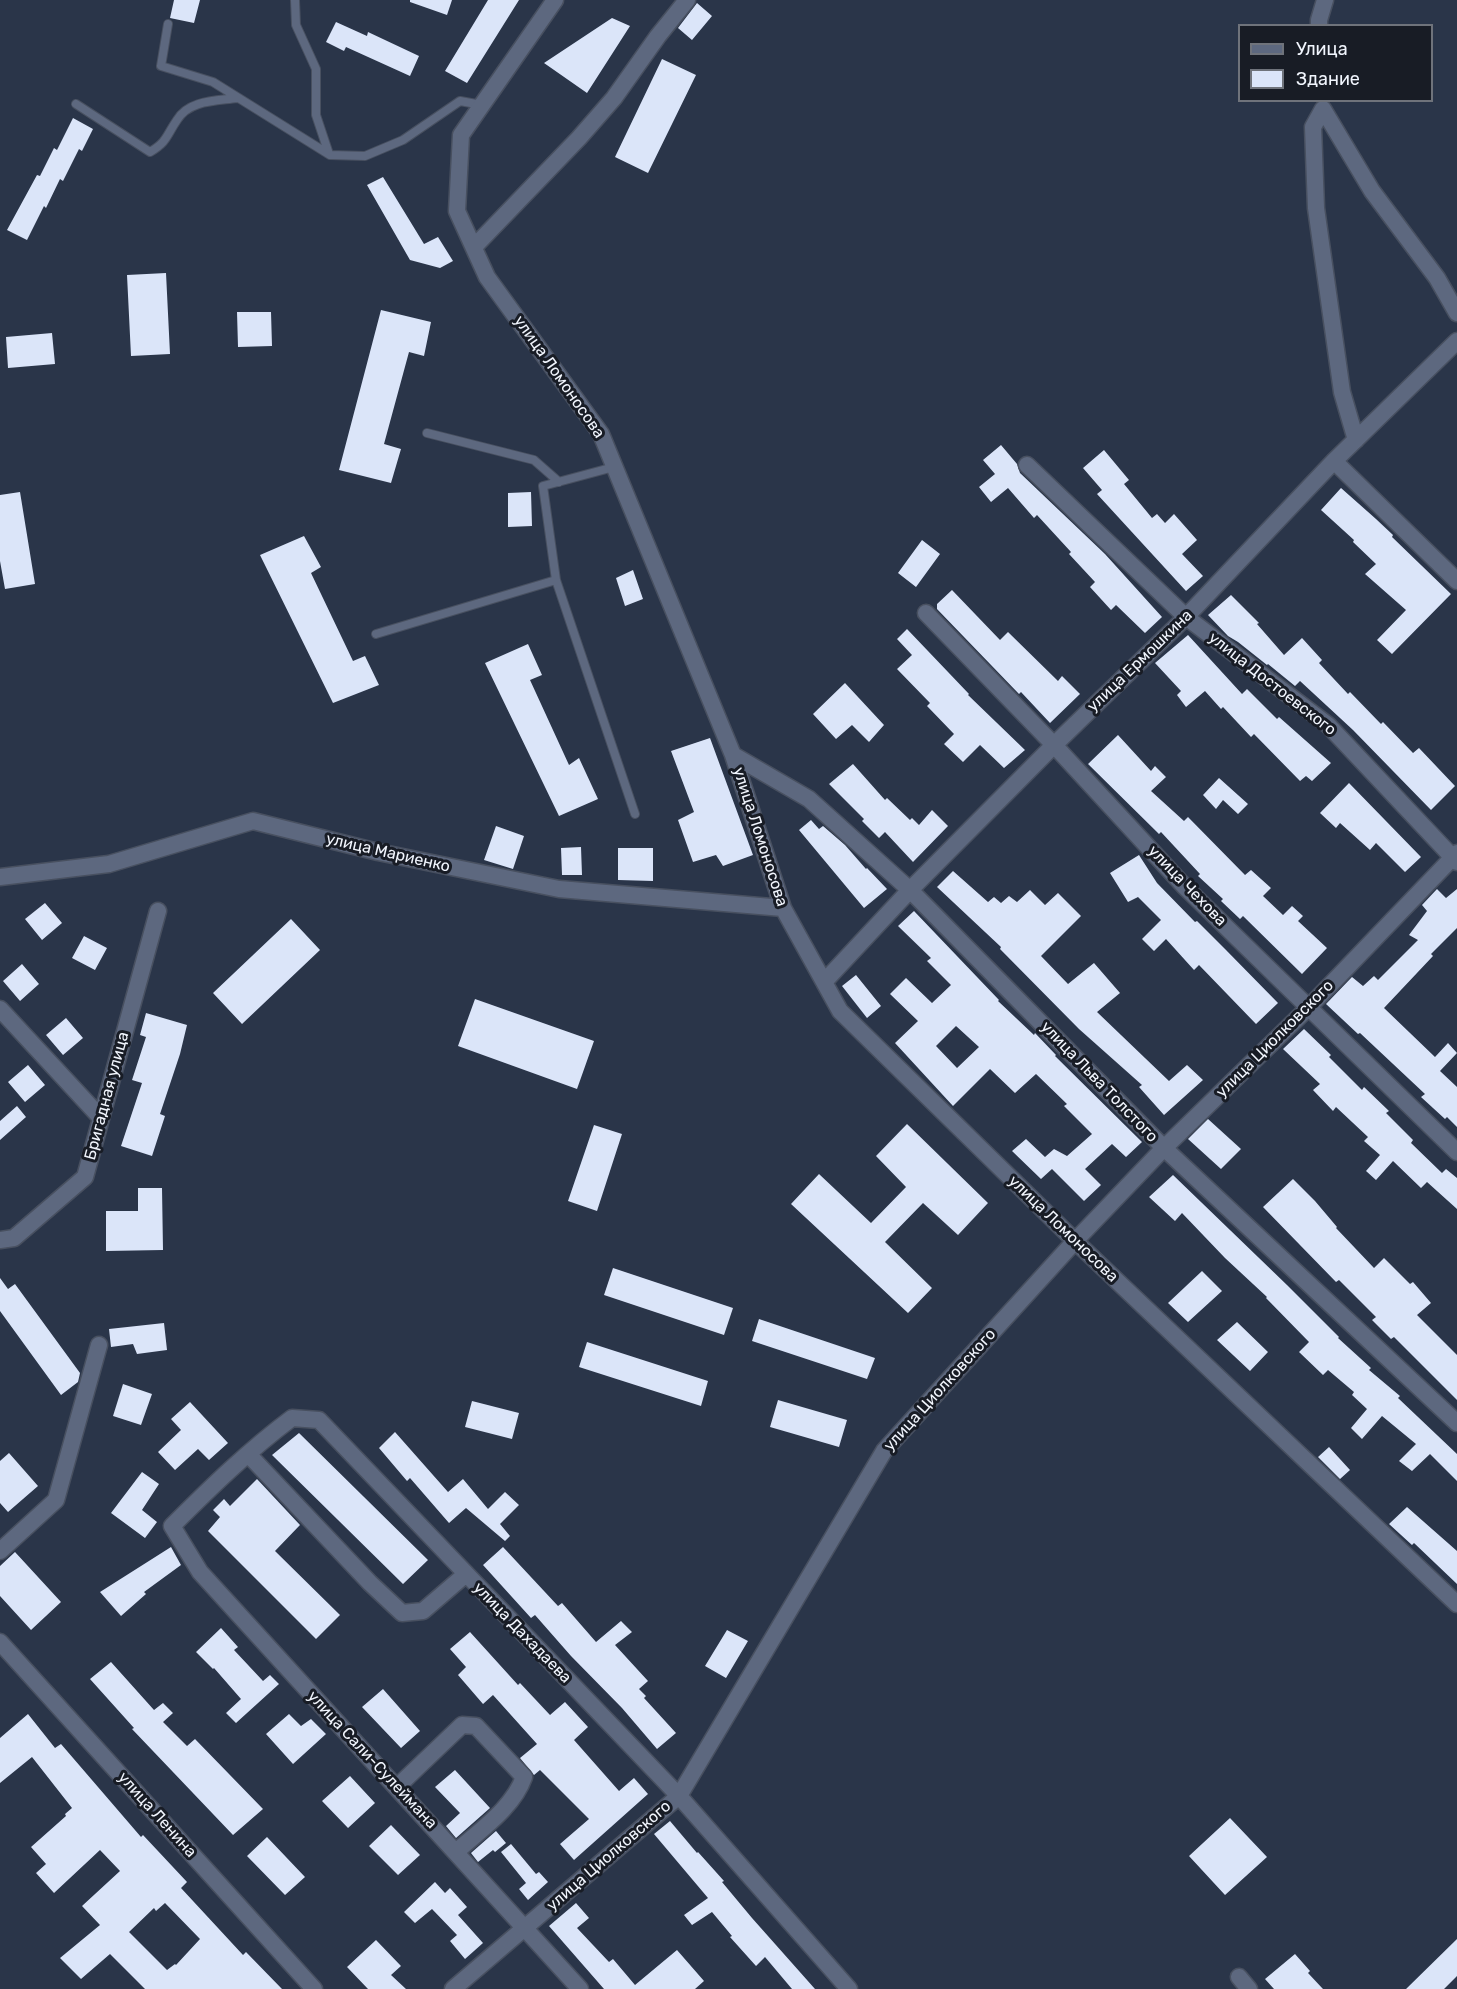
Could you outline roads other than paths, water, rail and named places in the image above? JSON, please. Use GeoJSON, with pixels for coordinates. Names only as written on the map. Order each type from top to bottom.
{"type":"FeatureCollection","features":[{"type":"Feature","properties":{"kind":"street","name":"улица Ломоносова"},"geometry":{"type":"LineString","coordinates":[[555,0],[461,135],[458,212],[488,277],[601,434],[733,755],[783,908],[840,1011],[1075,1241],[1457,1605]]}},
{"type":"Feature","properties":{"kind":"street"},"geometry":{"type":"LineString","coordinates":[[474,247],[579,138],[614,98],[687,0]]}},
{"type":"Feature","properties":{"kind":"street"},"geometry":{"type":"LineString","coordinates":[[1319,24],[1324,0]]}},
{"type":"Feature","properties":{"kind":"street"},"geometry":{"type":"LineString","coordinates":[[1323,105],[1372,191],[1437,278],[1457,313]]}},
{"type":"Feature","properties":{"kind":"street"},"geometry":{"type":"LineString","coordinates":[[1323,105],[1313,127],[1316,208],[1342,392],[1356,440]]}},
{"type":"Feature","properties":{"kind":"street","name":"улица Ермошкина"},"geometry":{"type":"LineString","coordinates":[[824,982],[910,890],[1054,745],[1186,617],[1334,461],[1457,341]]}},
{"type":"Feature","properties":{"kind":"street"},"geometry":{"type":"LineString","coordinates":[[1334,461],[1457,581]]}},
{"type":"Feature","properties":{"kind":"street","name":"улица Достоевского"},"geometry":{"type":"LineString","coordinates":[[1027,465],[1186,617],[1328,725],[1456,858]]}},
{"type":"Feature","properties":{"kind":"street","name":"улица Чехова"},"geometry":{"type":"LineString","coordinates":[[926,613],[1054,745],[1185,887],[1457,1152]]}},
{"type":"Feature","properties":{"kind":"street","name":"улица Льва Толстого"},"geometry":{"type":"LineString","coordinates":[[733,755],[809,799],[910,890],[1164,1148],[1457,1423]]}},
{"type":"Feature","properties":{"kind":"street","name":"улица Мариенко"},"geometry":{"type":"LineString","coordinates":[[0,877],[109,864],[253,821],[378,852],[559,889],[783,908]]}},
{"type":"Feature","properties":{"kind":"street","name":"улица Циолковского"},"geometry":{"type":"LineString","coordinates":[[453,1989],[679,1796],[884,1450],[1075,1241],[1164,1148],[1456,858]]}},
{"type":"Feature","properties":{"kind":"street","name":"Бригадная улица"},"geometry":{"type":"LineString","coordinates":[[0,1240],[14,1239],[85,1176],[158,911]]}},
{"type":"Feature","properties":{"kind":"street"},"geometry":{"type":"LineString","coordinates":[[0,1009],[101,1118]]}},
{"type":"Feature","properties":{"kind":"street"},"geometry":{"type":"LineString","coordinates":[[0,1551],[56,1500],[99,1345]]}},
{"type":"Feature","properties":{"kind":"street","name":"улица Дахадаева"},"geometry":{"type":"LineString","coordinates":[[172,1526],[266,1437],[292,1418],[319,1420],[679,1796],[849,1989]]}},
{"type":"Feature","properties":{"kind":"street"},"geometry":{"type":"LineString","coordinates":[[248,1454],[370,1583],[402,1613],[423,1611],[466,1574]]}},
{"type":"Feature","properties":{"kind":"street","name":"улица Сали-Сулеймана"},"geometry":{"type":"LineString","coordinates":[[172,1526],[200,1572],[580,1989]]}},
{"type":"Feature","properties":{"kind":"street","name":"улица Ленина"},"geometry":{"type":"LineString","coordinates":[[0,1642],[314,1989]]}},
{"type":"Feature","properties":{"kind":"street"},"geometry":{"type":"LineString","coordinates":[[397,1787],[462,1725],[476,1726],[516,1769],[524,1778],[520,1789],[497,1815],[456,1852]]}},
{"type":"Feature","properties":{"kind":"lane"},"geometry":{"type":"LineString","coordinates":[[295,0],[296,25],[316,69],[316,115],[330,155]]}},
{"type":"Feature","properties":{"kind":"lane"},"geometry":{"type":"LineString","coordinates":[[168,24],[161,66],[213,82],[330,155],[365,156],[404,140],[460,101],[482,105]]}},
{"type":"Feature","properties":{"kind":"lane"},"geometry":{"type":"LineString","coordinates":[[76,104],[150,152],[163,144],[178,117],[195,104],[237,98]]}},
{"type":"Feature","properties":{"kind":"lane"},"geometry":{"type":"LineString","coordinates":[[427,433],[534,460],[559,482]]}},
{"type":"Feature","properties":{"kind":"lane"},"geometry":{"type":"LineString","coordinates":[[614,467],[543,486],[556,580],[635,814]]}},
{"type":"Feature","properties":{"kind":"lane"},"geometry":{"type":"LineString","coordinates":[[376,634],[556,580]]}}]}
